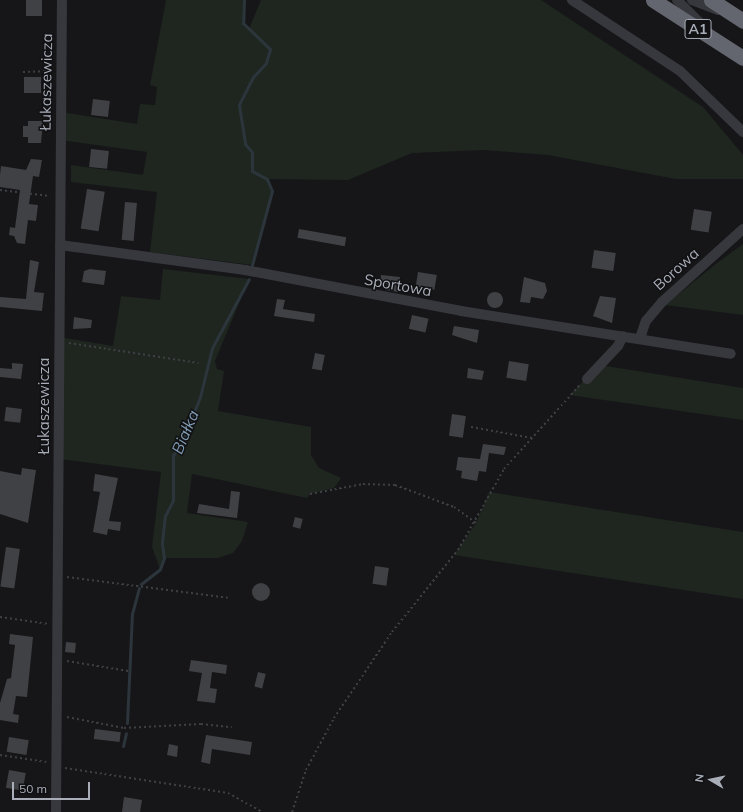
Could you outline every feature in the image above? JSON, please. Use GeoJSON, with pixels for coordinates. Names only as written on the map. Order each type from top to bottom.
{"type":"FeatureCollection","features":[{"type":"Feature","properties":{"kind":"highway","name":"A1"},"geometry":{"type":"LineString","coordinates":[[653,0],[743,58]]}},
{"type":"Feature","properties":{"kind":"highway","name":"A1"},"geometry":{"type":"LineString","coordinates":[[711,0],[740,19]]}},
{"type":"Feature","properties":{"kind":"street","name":"Łukaszewicza"},"geometry":{"type":"LineString","coordinates":[[56,812],[62,0]]}},
{"type":"Feature","properties":{"kind":"street"},"geometry":{"type":"LineString","coordinates":[[572,0],[680,71],[743,132]]}},
{"type":"Feature","properties":{"kind":"street"},"geometry":{"type":"LineString","coordinates":[[677,0],[719,43]]}},
{"type":"Feature","properties":{"kind":"street"},"geometry":{"type":"LineString","coordinates":[[692,0],[740,19]]}},
{"type":"Feature","properties":{"kind":"street","name":"Borowa"},"geometry":{"type":"LineString","coordinates":[[640,338],[646,321],[662,302],[743,229]]}},
{"type":"Feature","properties":{"kind":"street","name":"Sportowa"},"geometry":{"type":"LineString","coordinates":[[60,245],[245,270],[446,309],[640,338],[731,354]]}},
{"type":"Feature","properties":{"kind":"street"},"geometry":{"type":"LineString","coordinates":[[587,379],[618,346],[622,336]]}},
{"type":"Feature","properties":{"kind":"path"},"geometry":{"type":"LineString","coordinates":[[23,72],[61,71]]}},
{"type":"Feature","properties":{"kind":"path"},"geometry":{"type":"LineString","coordinates":[[0,190],[60,197]]}},
{"type":"Feature","properties":{"kind":"path"},"geometry":{"type":"LineString","coordinates":[[59,343],[198,363]]}},
{"type":"Feature","properties":{"kind":"path"},"geometry":{"type":"LineString","coordinates":[[292,812],[306,770],[334,718],[392,632],[476,523],[504,469],[587,379]]}},
{"type":"Feature","properties":{"kind":"path"},"geometry":{"type":"LineString","coordinates":[[470,427],[533,438]]}},
{"type":"Feature","properties":{"kind":"path"},"geometry":{"type":"LineString","coordinates":[[310,494],[363,484],[395,485],[454,507],[476,523]]}},
{"type":"Feature","properties":{"kind":"path"},"geometry":{"type":"LineString","coordinates":[[58,576],[228,598]]}},
{"type":"Feature","properties":{"kind":"path"},"geometry":{"type":"LineString","coordinates":[[0,616],[57,625]]}},
{"type":"Feature","properties":{"kind":"path"},"geometry":{"type":"LineString","coordinates":[[56,659],[128,671]]}},
{"type":"Feature","properties":{"kind":"path"},"geometry":{"type":"LineString","coordinates":[[56,715],[124,728],[201,724],[232,727]]}},
{"type":"Feature","properties":{"kind":"path"},"geometry":{"type":"LineString","coordinates":[[0,755],[228,793],[262,812]]}},
{"type":"Feature","properties":{"kind":"shaded area"},"geometry":{"type":"Polygon","coordinates":[[[166,0],[244,0],[243,23],[249,29],[261,0],[541,0],[703,107],[743,155],[743,179],[676,179],[548,155],[483,150],[412,153],[348,180],[267,179],[272,191],[252,265],[150,252],[157,192],[71,182],[71,165],[143,175],[147,152],[60,140],[61,112],[137,124],[140,104],[155,105],[157,87],[150,85],[166,0]]]}},
{"type":"Feature","properties":{"kind":"shaded area"},"geometry":{"type":"Polygon","coordinates":[[[743,244],[743,315],[665,305],[717,263],[743,244]]]}},
{"type":"Feature","properties":{"kind":"shaded area"},"geometry":{"type":"Polygon","coordinates":[[[163,269],[249,279],[215,361],[217,369],[224,371],[218,411],[311,427],[311,455],[319,468],[341,478],[334,488],[310,494],[307,498],[192,474],[187,513],[248,522],[242,541],[233,553],[218,558],[165,558],[160,569],[152,547],[161,472],[60,459],[59,337],[113,346],[121,296],[160,300],[163,269]]]}},
{"type":"Feature","properties":{"kind":"shaded area"},"geometry":{"type":"Polygon","coordinates":[[[600,365],[743,388],[743,420],[569,395],[600,365]]]}},
{"type":"Feature","properties":{"kind":"shaded area"},"geometry":{"type":"Polygon","coordinates":[[[489,492],[743,532],[743,599],[454,555],[476,523],[489,492]]]}},
{"type":"Feature","properties":{"kind":"building"},"geometry":{"type":"Polygon","coordinates":[[[26,0],[42,0],[42,16],[26,16],[26,0]]]}},
{"type":"Feature","properties":{"kind":"building"},"geometry":{"type":"Polygon","coordinates":[[[24,77],[41,77],[41,93],[24,93],[24,77]]]}},
{"type":"Feature","properties":{"kind":"building"},"geometry":{"type":"Polygon","coordinates":[[[93,99],[110,101],[108,117],[91,115],[93,99]]]}},
{"type":"Feature","properties":{"kind":"building"},"geometry":{"type":"Polygon","coordinates":[[[28,121],[43,121],[41,143],[28,143],[28,137],[23,137],[23,126],[28,126],[28,121]]]}},
{"type":"Feature","properties":{"kind":"building"},"geometry":{"type":"Polygon","coordinates":[[[91,149],[109,151],[107,169],[89,167],[91,149]]]}},
{"type":"Feature","properties":{"kind":"building"},"geometry":{"type":"Polygon","coordinates":[[[31,159],[42,160],[39,177],[33,176],[29,204],[38,205],[36,221],[28,220],[25,244],[17,243],[14,236],[9,235],[10,227],[15,228],[20,190],[0,187],[0,175],[1,166],[26,170],[31,159]]]}},
{"type":"Feature","properties":{"kind":"building"},"geometry":{"type":"Polygon","coordinates":[[[87,189],[105,192],[99,231],[81,229],[87,189]]]}},
{"type":"Feature","properties":{"kind":"building"},"geometry":{"type":"Polygon","coordinates":[[[125,202],[137,203],[134,241],[122,240],[125,202]]]}},
{"type":"Feature","properties":{"kind":"building"},"geometry":{"type":"Polygon","coordinates":[[[694,209],[712,212],[708,233],[691,230],[694,209]]]}},
{"type":"Feature","properties":{"kind":"building"},"geometry":{"type":"Polygon","coordinates":[[[299,229],[346,237],[345,246],[297,238],[299,229]]]}},
{"type":"Feature","properties":{"kind":"building"},"geometry":{"type":"Polygon","coordinates":[[[594,250],[616,253],[613,271],[591,268],[594,250]]]}},
{"type":"Feature","properties":{"kind":"building"},"geometry":{"type":"Polygon","coordinates":[[[30,260],[39,262],[34,292],[44,293],[42,311],[0,307],[0,297],[26,299],[30,260]]]}},
{"type":"Feature","properties":{"kind":"building"},"geometry":{"type":"Polygon","coordinates":[[[90,269],[106,271],[104,285],[82,282],[84,271],[90,269]]]}},
{"type":"Feature","properties":{"kind":"building"},"geometry":{"type":"Polygon","coordinates":[[[418,272],[437,275],[434,290],[416,287],[418,272]]]}},
{"type":"Feature","properties":{"kind":"building"},"geometry":{"type":"Polygon","coordinates":[[[381,275],[400,277],[398,292],[386,290],[387,284],[380,284],[381,275]]]}},
{"type":"Feature","properties":{"kind":"building"},"geometry":{"type":"Polygon","coordinates":[[[524,277],[545,283],[547,291],[543,299],[531,297],[530,303],[520,302],[524,277]]]}},
{"type":"Feature","properties":{"kind":"building"},"geometry":{"type":"Polygon","coordinates":[[[492,292],[498,292],[503,297],[501,306],[498,308],[492,308],[487,303],[487,297],[492,292]]]}},
{"type":"Feature","properties":{"kind":"building"},"geometry":{"type":"Polygon","coordinates":[[[600,296],[616,298],[612,323],[593,316],[600,296]]]}},
{"type":"Feature","properties":{"kind":"building"},"geometry":{"type":"Polygon","coordinates":[[[277,299],[285,300],[283,309],[315,314],[314,322],[274,316],[277,299]]]}},
{"type":"Feature","properties":{"kind":"building"},"geometry":{"type":"Polygon","coordinates":[[[412,315],[429,319],[425,332],[409,329],[412,315]]]}},
{"type":"Feature","properties":{"kind":"building"},"geometry":{"type":"Polygon","coordinates":[[[74,317],[92,320],[91,328],[73,329],[74,317]]]}},
{"type":"Feature","properties":{"kind":"building"},"geometry":{"type":"Polygon","coordinates":[[[454,326],[479,330],[477,343],[452,335],[454,326]]]}},
{"type":"Feature","properties":{"kind":"building"},"geometry":{"type":"Polygon","coordinates":[[[315,353],[325,355],[322,371],[312,369],[315,353]]]}},
{"type":"Feature","properties":{"kind":"building"},"geometry":{"type":"Polygon","coordinates":[[[509,361],[529,364],[526,381],[506,378],[509,361]]]}},
{"type":"Feature","properties":{"kind":"building"},"geometry":{"type":"Polygon","coordinates":[[[12,363],[23,364],[21,379],[0,377],[0,368],[12,369],[12,363]]]}},
{"type":"Feature","properties":{"kind":"building"},"geometry":{"type":"Polygon","coordinates":[[[468,368],[484,371],[482,380],[467,378],[468,368]]]}},
{"type":"Feature","properties":{"kind":"building"},"geometry":{"type":"Polygon","coordinates":[[[6,407],[22,409],[20,423],[4,421],[6,407]]]}},
{"type":"Feature","properties":{"kind":"building"},"geometry":{"type":"Polygon","coordinates":[[[452,414],[466,416],[463,438],[449,436],[452,414]]]}},
{"type":"Feature","properties":{"kind":"building"},"geometry":{"type":"Polygon","coordinates":[[[483,444],[506,447],[504,455],[489,453],[486,472],[479,471],[477,481],[461,478],[462,471],[456,470],[458,457],[480,459],[483,444]]]}},
{"type":"Feature","properties":{"kind":"building"},"geometry":{"type":"Polygon","coordinates":[[[22,468],[36,470],[28,523],[0,514],[0,471],[21,475],[22,468]]]}},
{"type":"Feature","properties":{"kind":"building"},"geometry":{"type":"Polygon","coordinates":[[[95,474],[118,478],[109,521],[121,522],[120,531],[108,529],[107,535],[93,532],[100,492],[93,491],[95,474]]]}},
{"type":"Feature","properties":{"kind":"building"},"geometry":{"type":"Polygon","coordinates":[[[231,491],[240,492],[237,518],[197,513],[199,504],[229,509],[231,491]]]}},
{"type":"Feature","properties":{"kind":"building"},"geometry":{"type":"Polygon","coordinates":[[[295,517],[303,519],[300,529],[293,527],[295,517]]]}},
{"type":"Feature","properties":{"kind":"building"},"geometry":{"type":"Polygon","coordinates":[[[6,547],[20,549],[14,589],[0,587],[6,547]]]}},
{"type":"Feature","properties":{"kind":"building"},"geometry":{"type":"Polygon","coordinates":[[[375,566],[389,568],[386,586],[372,584],[375,566]]]}},
{"type":"Feature","properties":{"kind":"building"},"geometry":{"type":"Polygon","coordinates":[[[261,583],[265,584],[269,588],[269,596],[265,600],[261,601],[257,600],[253,596],[252,592],[253,588],[257,584],[261,583]]]}},
{"type":"Feature","properties":{"kind":"building"},"geometry":{"type":"Polygon","coordinates":[[[10,634],[33,637],[27,697],[16,696],[13,714],[19,715],[18,723],[0,720],[0,703],[7,679],[11,678],[15,645],[9,644],[10,634]]]}},
{"type":"Feature","properties":{"kind":"building"},"geometry":{"type":"Polygon","coordinates":[[[66,642],[76,643],[75,653],[65,652],[66,642]]]}},
{"type":"Feature","properties":{"kind":"building"},"geometry":{"type":"Polygon","coordinates":[[[191,660],[227,665],[226,674],[212,672],[210,688],[217,689],[215,703],[197,701],[202,673],[189,671],[191,660]]]}},
{"type":"Feature","properties":{"kind":"building"},"geometry":{"type":"Polygon","coordinates":[[[258,672],[266,674],[262,688],[254,687],[258,672]]]}},
{"type":"Feature","properties":{"kind":"building"},"geometry":{"type":"Polygon","coordinates":[[[95,729],[121,732],[120,742],[94,739],[95,729]]]}},
{"type":"Feature","properties":{"kind":"building"},"geometry":{"type":"Polygon","coordinates":[[[206,735],[252,742],[250,755],[212,749],[210,764],[201,762],[206,735]]]}},
{"type":"Feature","properties":{"kind":"building"},"geometry":{"type":"Polygon","coordinates":[[[9,737],[29,740],[26,755],[7,752],[9,737]]]}},
{"type":"Feature","properties":{"kind":"building"},"geometry":{"type":"Polygon","coordinates":[[[169,744],[178,746],[177,757],[167,755],[169,744]]]}},
{"type":"Feature","properties":{"kind":"building"},"geometry":{"type":"Polygon","coordinates":[[[9,770],[26,773],[23,791],[6,788],[9,770]]]}},
{"type":"Feature","properties":{"kind":"building"},"geometry":{"type":"Polygon","coordinates":[[[124,797],[142,800],[140,812],[122,812],[124,797]]]}},
{"type":"Feature","properties":{"kind":"waterway","name":"Białka"},"geometry":{"type":"LineString","coordinates":[[244,0],[243,23],[270,49],[266,63],[253,77],[239,105],[245,144],[252,152],[252,171],[267,179],[272,191],[252,265]]}},
{"type":"Feature","properties":{"kind":"waterway","name":"Białka"},"geometry":{"type":"LineString","coordinates":[[141,584],[160,569],[164,558],[162,543],[165,516],[173,500],[173,455],[181,445],[200,397],[212,348],[249,279]]}},
{"type":"Feature","properties":{"kind":"waterway","name":"Białka"},"geometry":{"type":"LineString","coordinates":[[127,723],[132,614],[139,588]]}},
{"type":"Feature","properties":{"kind":"waterway","name":"Białka"},"geometry":{"type":"LineString","coordinates":[[123,746],[126,733]]}}]}
